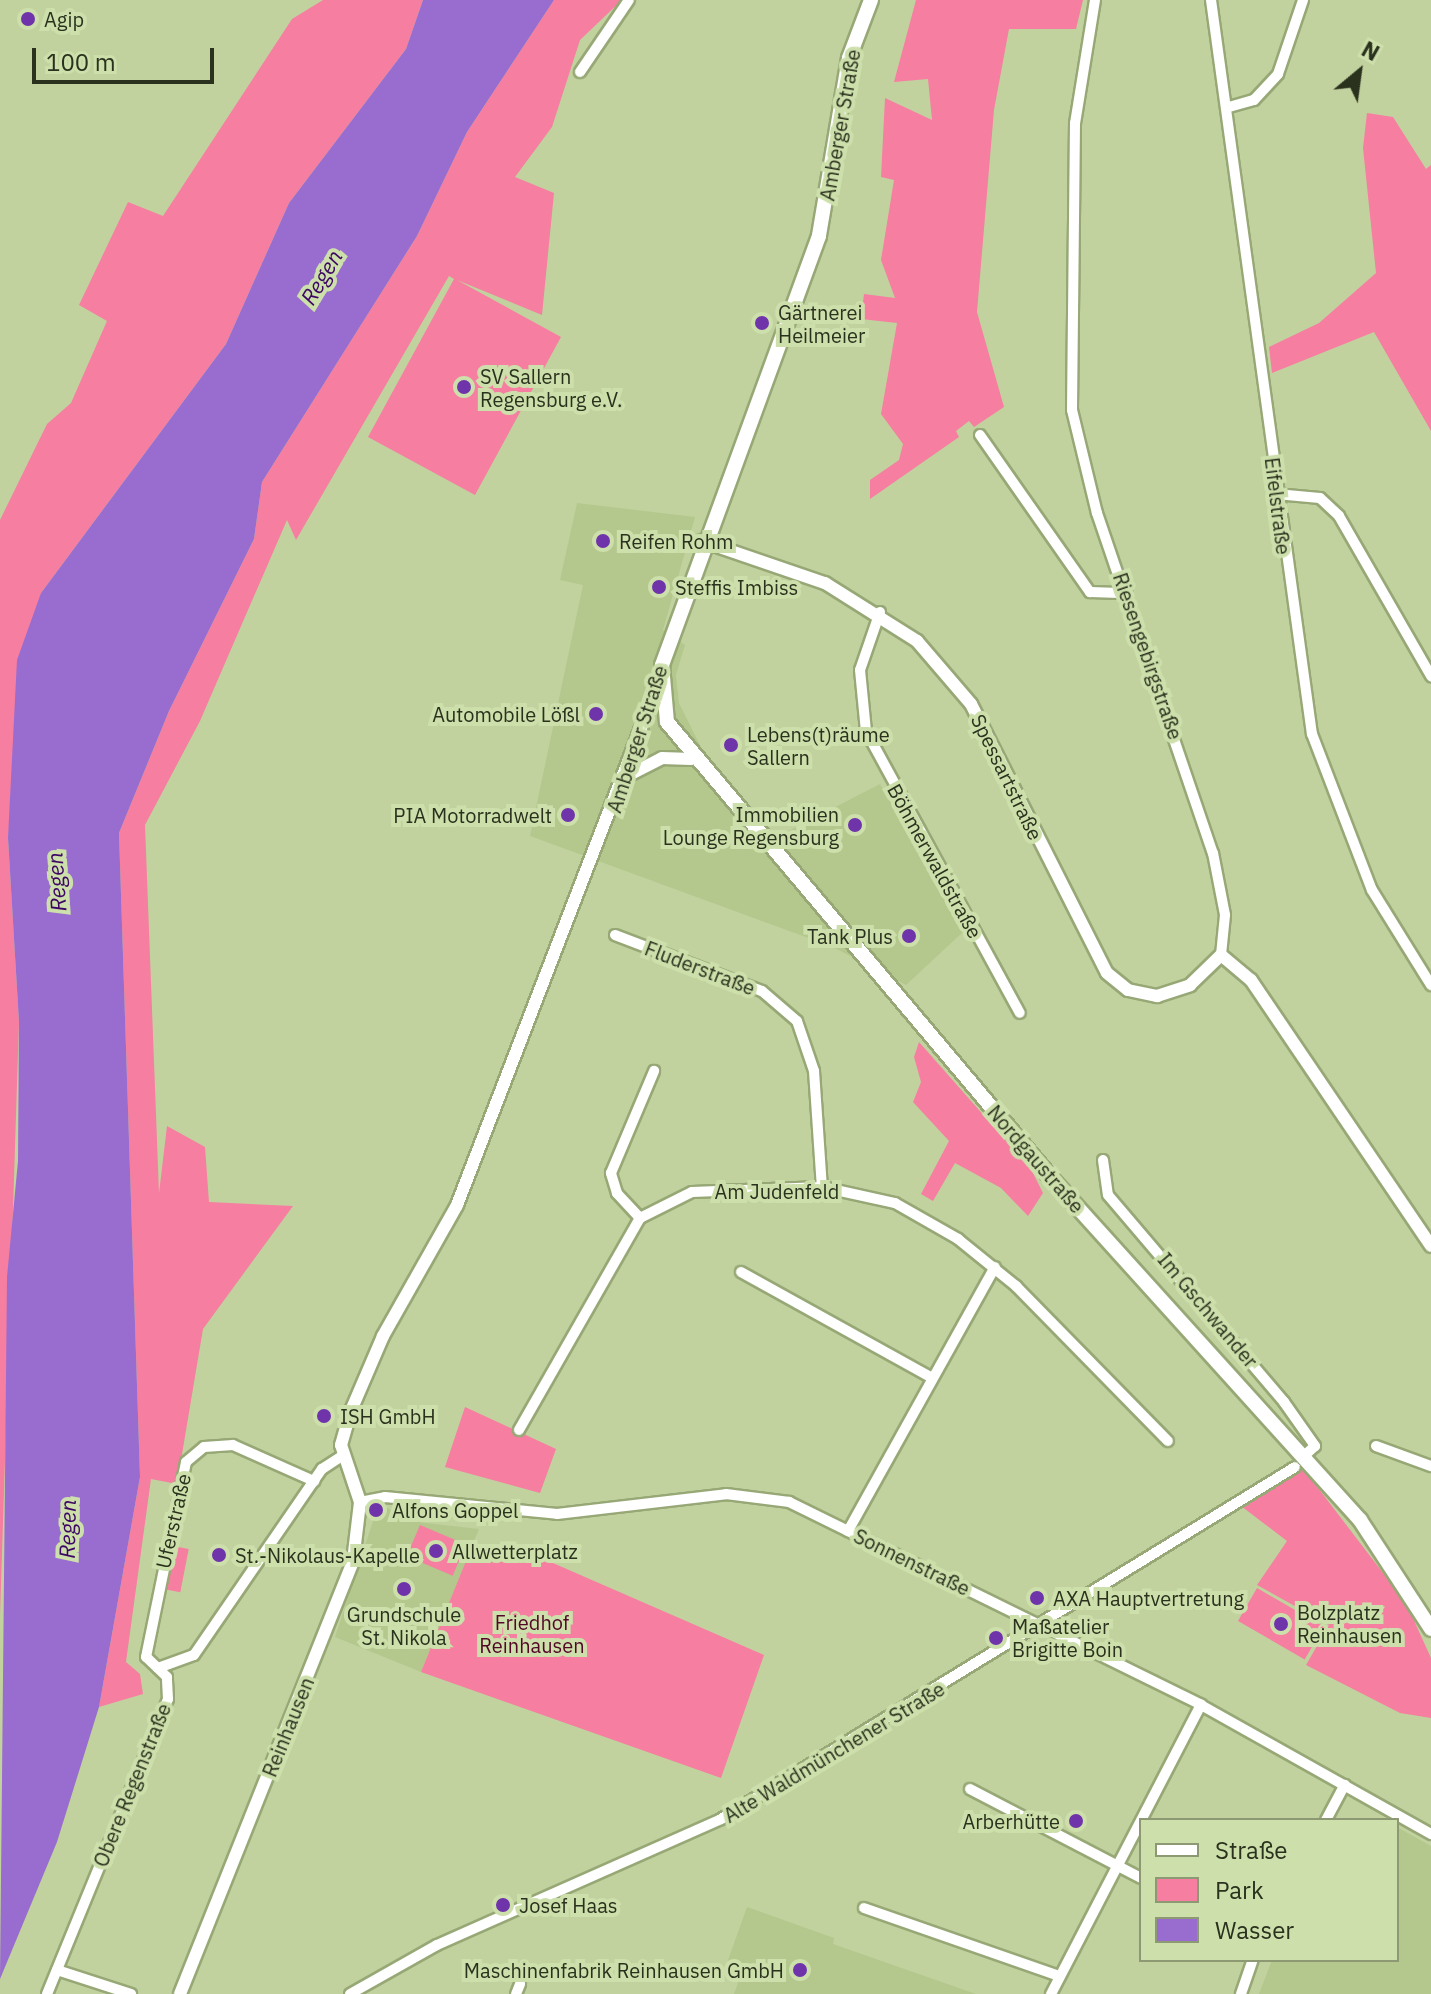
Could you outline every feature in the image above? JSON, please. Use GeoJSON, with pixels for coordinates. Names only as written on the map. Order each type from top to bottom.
{"type":"FeatureCollection","features":[{"type":"Feature","properties":{"kind":"main road","name":"Amberger Straße"},"geometry":{"type":"LineString","coordinates":[[660,679],[702,541],[819,236],[846,70],[871,0]]}},
{"type":"Feature","properties":{"kind":"main road","name":"Nordgaustraße"},"geometry":{"type":"LineString","coordinates":[[660,679],[667,722],[691,759],[1051,1178],[1300,1462],[1384,1550],[1431,1629]]}},
{"type":"Feature","properties":{"kind":"street"},"geometry":{"type":"LineString","coordinates":[[580,72],[629,0]]}},
{"type":"Feature","properties":{"kind":"street","name":"Riesengebirgstraße"},"geometry":{"type":"LineString","coordinates":[[1095,0],[1076,97],[1072,410],[1097,513],[1127,593],[1213,853],[1225,915],[1221,955]]}},
{"type":"Feature","properties":{"kind":"street","name":"Eifelstraße"},"geometry":{"type":"LineString","coordinates":[[1211,0],[1229,107],[1302,687],[1328,786],[1372,890],[1431,985]]}},
{"type":"Feature","properties":{"kind":"street"},"geometry":{"type":"LineString","coordinates":[[1229,107],[1254,100],[1278,74],[1303,0]]}},
{"type":"Feature","properties":{"kind":"street"},"geometry":{"type":"LineString","coordinates":[[980,435],[1090,592],[1127,593]]}},
{"type":"Feature","properties":{"kind":"street"},"geometry":{"type":"LineString","coordinates":[[1276,494],[1320,498],[1339,516],[1431,676]]}},
{"type":"Feature","properties":{"kind":"street","name":"Spessartstraße"},"geometry":{"type":"LineString","coordinates":[[702,541],[815,578],[880,612],[936,660],[971,704],[1085,938],[1114,981],[1141,995],[1174,993],[1221,955]]}},
{"type":"Feature","properties":{"kind":"street","name":"Böhmerwaldstraße"},"geometry":{"type":"LineString","coordinates":[[880,612],[860,670],[866,731],[1020,1013]]}},
{"type":"Feature","properties":{"kind":"street","name":"Amberger Straße"},"geometry":{"type":"LineString","coordinates":[[342,1456],[343,1434],[383,1336],[457,1205],[627,777],[660,679]]}},
{"type":"Feature","properties":{"kind":"street"},"geometry":{"type":"LineString","coordinates":[[627,777],[662,758],[691,759]]}},
{"type":"Feature","properties":{"kind":"street","name":"Fluderstraße"},"geometry":{"type":"LineString","coordinates":[[615,935],[762,991],[797,1021],[814,1071],[822,1187]]}},
{"type":"Feature","properties":{"kind":"street"},"geometry":{"type":"LineString","coordinates":[[1221,955],[1269,1004],[1431,1246]]}},
{"type":"Feature","properties":{"kind":"street"},"geometry":{"type":"LineString","coordinates":[[519,1430],[640,1218],[617,1193],[611,1173],[654,1071]]}},
{"type":"Feature","properties":{"kind":"street","name":"Im Gschwander"},"geometry":{"type":"LineString","coordinates":[[1103,1160],[1108,1195],[1293,1413],[1315,1446],[1300,1462]]}},
{"type":"Feature","properties":{"kind":"street","name":"Am Judenfeld"},"geometry":{"type":"LineString","coordinates":[[640,1218],[692,1192],[822,1187],[895,1203],[995,1267],[1168,1441]]}},
{"type":"Feature","properties":{"kind":"street"},"geometry":{"type":"LineString","coordinates":[[848,1531],[929,1376],[995,1267]]}},
{"type":"Feature","properties":{"kind":"street"},"geometry":{"type":"LineString","coordinates":[[741,1272],[929,1376]]}},
{"type":"Feature","properties":{"kind":"street","name":"Uferstraße"},"geometry":{"type":"LineString","coordinates":[[158,1668],[146,1657],[193,1452],[233,1445],[314,1481]]}},
{"type":"Feature","properties":{"kind":"street"},"geometry":{"type":"LineString","coordinates":[[1376,1446],[1431,1466]]}},
{"type":"Feature","properties":{"kind":"street"},"geometry":{"type":"LineString","coordinates":[[158,1668],[194,1655],[314,1481],[342,1456],[360,1502]]}},
{"type":"Feature","properties":{"kind":"street","name":"Alte Waldmünchener Straße"},"geometry":{"type":"LineString","coordinates":[[350,1994],[437,1945],[721,1819],[1300,1462]]}},
{"type":"Feature","properties":{"kind":"street","name":"Sonnenstraße"},"geometry":{"type":"LineString","coordinates":[[360,1502],[385,1497],[557,1514],[742,1493],[789,1502],[1201,1705],[1431,1834]]}},
{"type":"Feature","properties":{"kind":"street","name":"Reinhausen"},"geometry":{"type":"LineString","coordinates":[[180,1994],[345,1585],[360,1502]]}},
{"type":"Feature","properties":{"kind":"street","name":"Obere Regenstraße"},"geometry":{"type":"LineString","coordinates":[[47,1994],[168,1699],[167,1677],[158,1668]]}},
{"type":"Feature","properties":{"kind":"street"},"geometry":{"type":"LineString","coordinates":[[1139,1818],[1201,1705]]}},
{"type":"Feature","properties":{"kind":"street"},"geometry":{"type":"LineString","coordinates":[[1327,1818],[1345,1785]]}},
{"type":"Feature","properties":{"kind":"street"},"geometry":{"type":"LineString","coordinates":[[970,1789],[1139,1877]]}},
{"type":"Feature","properties":{"kind":"street"},"geometry":{"type":"LineString","coordinates":[[1051,1994],[1139,1818]]}},
{"type":"Feature","properties":{"kind":"street","name":"Sonnenstraße"},"geometry":{"type":"LineString","coordinates":[[1417,1825],[1431,1828]]}},
{"type":"Feature","properties":{"kind":"street"},"geometry":{"type":"LineString","coordinates":[[864,1908],[1059,1976]]}},
{"type":"Feature","properties":{"kind":"street"},"geometry":{"type":"LineString","coordinates":[[1241,1994],[1252,1962]]}},
{"type":"Feature","properties":{"kind":"street"},"geometry":{"type":"LineString","coordinates":[[57,1970],[131,1994]]}},
{"type":"Feature","properties":{"kind":"shaded area"},"geometry":{"type":"Polygon","coordinates":[[[577,503],[695,517],[663,630],[685,645],[676,675],[679,703],[703,751],[773,839],[880,784],[963,932],[906,985],[833,947],[530,836],[583,585],[560,580],[577,503]]]}},
{"type":"Feature","properties":{"kind":"shaded area","name":"Grundschule St. Nikola"},"geometry":{"type":"Polygon","coordinates":[[[387,1508],[417,1522],[479,1529],[421,1672],[335,1637],[375,1515],[387,1508]]]}},
{"type":"Feature","properties":{"kind":"shaded area"},"geometry":{"type":"Polygon","coordinates":[[[1399,1828],[1431,1846],[1431,1994],[1259,1994],[1271,1962],[1399,1962],[1399,1828]]]}},
{"type":"Feature","properties":{"kind":"shaded area"},"geometry":{"type":"Polygon","coordinates":[[[747,1907],[834,1938],[833,1944],[976,1994],[734,1994],[738,1983],[727,1963],[747,1907]]]}},
{"type":"Feature","properties":{"kind":"green space"},"geometry":{"type":"Polygon","coordinates":[[[323,0],[423,0],[406,49],[289,203],[226,344],[41,593],[8,838],[19,1022],[0,1616],[0,520],[47,424],[71,403],[107,321],[79,305],[128,202],[163,216],[292,19],[323,0]]]}},
{"type":"Feature","properties":{"kind":"green space"},"geometry":{"type":"Polygon","coordinates":[[[554,0],[622,0],[580,40],[552,127],[515,177],[554,193],[542,315],[457,280],[561,337],[475,495],[368,437],[454,279],[449,276],[296,540],[287,520],[200,721],[145,825],[159,1193],[167,1126],[205,1147],[209,1202],[293,1206],[203,1329],[177,1484],[151,1479],[126,1662],[140,1674],[143,1694],[99,1707],[140,1477],[119,833],[169,711],[254,539],[262,482],[417,236],[467,132],[554,0]]]}},
{"type":"Feature","properties":{"kind":"green space"},"geometry":{"type":"Polygon","coordinates":[[[916,0],[1083,0],[1076,29],[1009,29],[994,110],[977,312],[1004,407],[974,427],[969,421],[956,431],[959,437],[870,499],[870,480],[899,460],[903,444],[881,414],[897,323],[861,319],[864,294],[895,298],[881,260],[894,180],[881,177],[885,98],[932,120],[928,79],[894,82],[916,0]]]}},
{"type":"Feature","properties":{"kind":"green space"},"geometry":{"type":"Polygon","coordinates":[[[1367,113],[1393,117],[1426,169],[1431,165],[1431,431],[1374,332],[1272,373],[1269,347],[1319,323],[1376,273],[1363,148],[1367,113]]]}},
{"type":"Feature","properties":{"kind":"green space"},"geometry":{"type":"Polygon","coordinates":[[[919,1042],[1031,1169],[1043,1193],[1028,1216],[1001,1188],[955,1163],[933,1201],[921,1194],[949,1141],[913,1102],[921,1082],[914,1057],[919,1042]]]}},
{"type":"Feature","properties":{"kind":"green space"},"geometry":{"type":"Polygon","coordinates":[[[465,1407],[556,1449],[540,1493],[445,1467],[465,1407]]]}},
{"type":"Feature","properties":{"kind":"green space"},"geometry":{"type":"Polygon","coordinates":[[[1302,1467],[1406,1603],[1431,1658],[1431,1718],[1400,1713],[1306,1665],[1329,1625],[1257,1585],[1287,1541],[1241,1506],[1302,1467]]]}},
{"type":"Feature","properties":{"kind":"green space","name":"Allwetterplatz"},"geometry":{"type":"Polygon","coordinates":[[[420,1525],[466,1545],[453,1576],[407,1556],[420,1525]]]}},
{"type":"Feature","properties":{"kind":"green space"},"geometry":{"type":"Polygon","coordinates":[[[173,1546],[189,1549],[180,1592],[165,1589],[173,1546]]]}},
{"type":"Feature","properties":{"kind":"green space","name":"Friedhof Reinhausen"},"geometry":{"type":"Polygon","coordinates":[[[470,1551],[546,1560],[764,1655],[721,1778],[421,1672],[470,1551]]]}},
{"type":"Feature","properties":{"kind":"green space","name":"Bolzplatz Reinhausen"},"geometry":{"type":"Polygon","coordinates":[[[1257,1588],[1324,1626],[1305,1659],[1238,1621],[1257,1588]]]}},
{"type":"Feature","properties":{"kind":"water","name":"Regen"},"geometry":{"type":"Polygon","coordinates":[[[423,0],[554,0],[467,132],[417,236],[262,482],[254,539],[169,711],[119,833],[140,1477],[99,1707],[57,1842],[0,1979],[7,1277],[18,1161],[19,1022],[8,838],[17,660],[41,593],[226,344],[289,203],[406,49],[423,0]]]}},
{"type":"Feature","properties":{"kind":"place","name":"Agip"},"geometry":{"type":"Point","coordinates":[28,19]}},
{"type":"Feature","properties":{"kind":"place","name":"Gärtnerei Heilmeier"},"geometry":{"type":"Point","coordinates":[762,323]}},
{"type":"Feature","properties":{"kind":"place","name":"SV Sallern Regensburg e.V."},"geometry":{"type":"Point","coordinates":[464,387]}},
{"type":"Feature","properties":{"kind":"place","name":"Reifen Rohm"},"geometry":{"type":"Point","coordinates":[603,541]}},
{"type":"Feature","properties":{"kind":"place","name":"Steffis Imbiss"},"geometry":{"type":"Point","coordinates":[659,587]}},
{"type":"Feature","properties":{"kind":"place","name":"Automobile Lößl"},"geometry":{"type":"Point","coordinates":[596,714]}},
{"type":"Feature","properties":{"kind":"place","name":"Lebens(t)räume Sallern"},"geometry":{"type":"Point","coordinates":[731,745]}},
{"type":"Feature","properties":{"kind":"place","name":"PIA Motorradwelt"},"geometry":{"type":"Point","coordinates":[568,815]}},
{"type":"Feature","properties":{"kind":"place","name":"Immobilien Lounge Regensburg"},"geometry":{"type":"Point","coordinates":[855,825]}},
{"type":"Feature","properties":{"kind":"place","name":"Tank Plus"},"geometry":{"type":"Point","coordinates":[909,936]}},
{"type":"Feature","properties":{"kind":"place","name":"ISH GmbH"},"geometry":{"type":"Point","coordinates":[324,1416]}},
{"type":"Feature","properties":{"kind":"place","name":"Alfons Goppel"},"geometry":{"type":"Point","coordinates":[376,1510]}},
{"type":"Feature","properties":{"kind":"place","name":"Allwetterplatz"},"geometry":{"type":"Point","coordinates":[436,1551]}},
{"type":"Feature","properties":{"kind":"place","name":"St.-Nikolaus-Kapelle"},"geometry":{"type":"Point","coordinates":[219,1555]}},
{"type":"Feature","properties":{"kind":"place","name":"Grundschule St. Nikola"},"geometry":{"type":"Point","coordinates":[404,1589]}},
{"type":"Feature","properties":{"kind":"place","name":"AXA Hauptvertretung"},"geometry":{"type":"Point","coordinates":[1037,1598]}},
{"type":"Feature","properties":{"kind":"place","name":"Bolzplatz Reinhausen"},"geometry":{"type":"Point","coordinates":[1281,1624]}},
{"type":"Feature","properties":{"kind":"place","name":"Maßatelier Brigitte Boin"},"geometry":{"type":"Point","coordinates":[996,1638]}},
{"type":"Feature","properties":{"kind":"place","name":"Arberhütte"},"geometry":{"type":"Point","coordinates":[1076,1821]}},
{"type":"Feature","properties":{"kind":"place","name":"Josef Haas"},"geometry":{"type":"Point","coordinates":[503,1905]}},
{"type":"Feature","properties":{"kind":"place","name":"Maschinenfabrik Reinhausen GmbH"},"geometry":{"type":"Point","coordinates":[800,1970]}}]}
